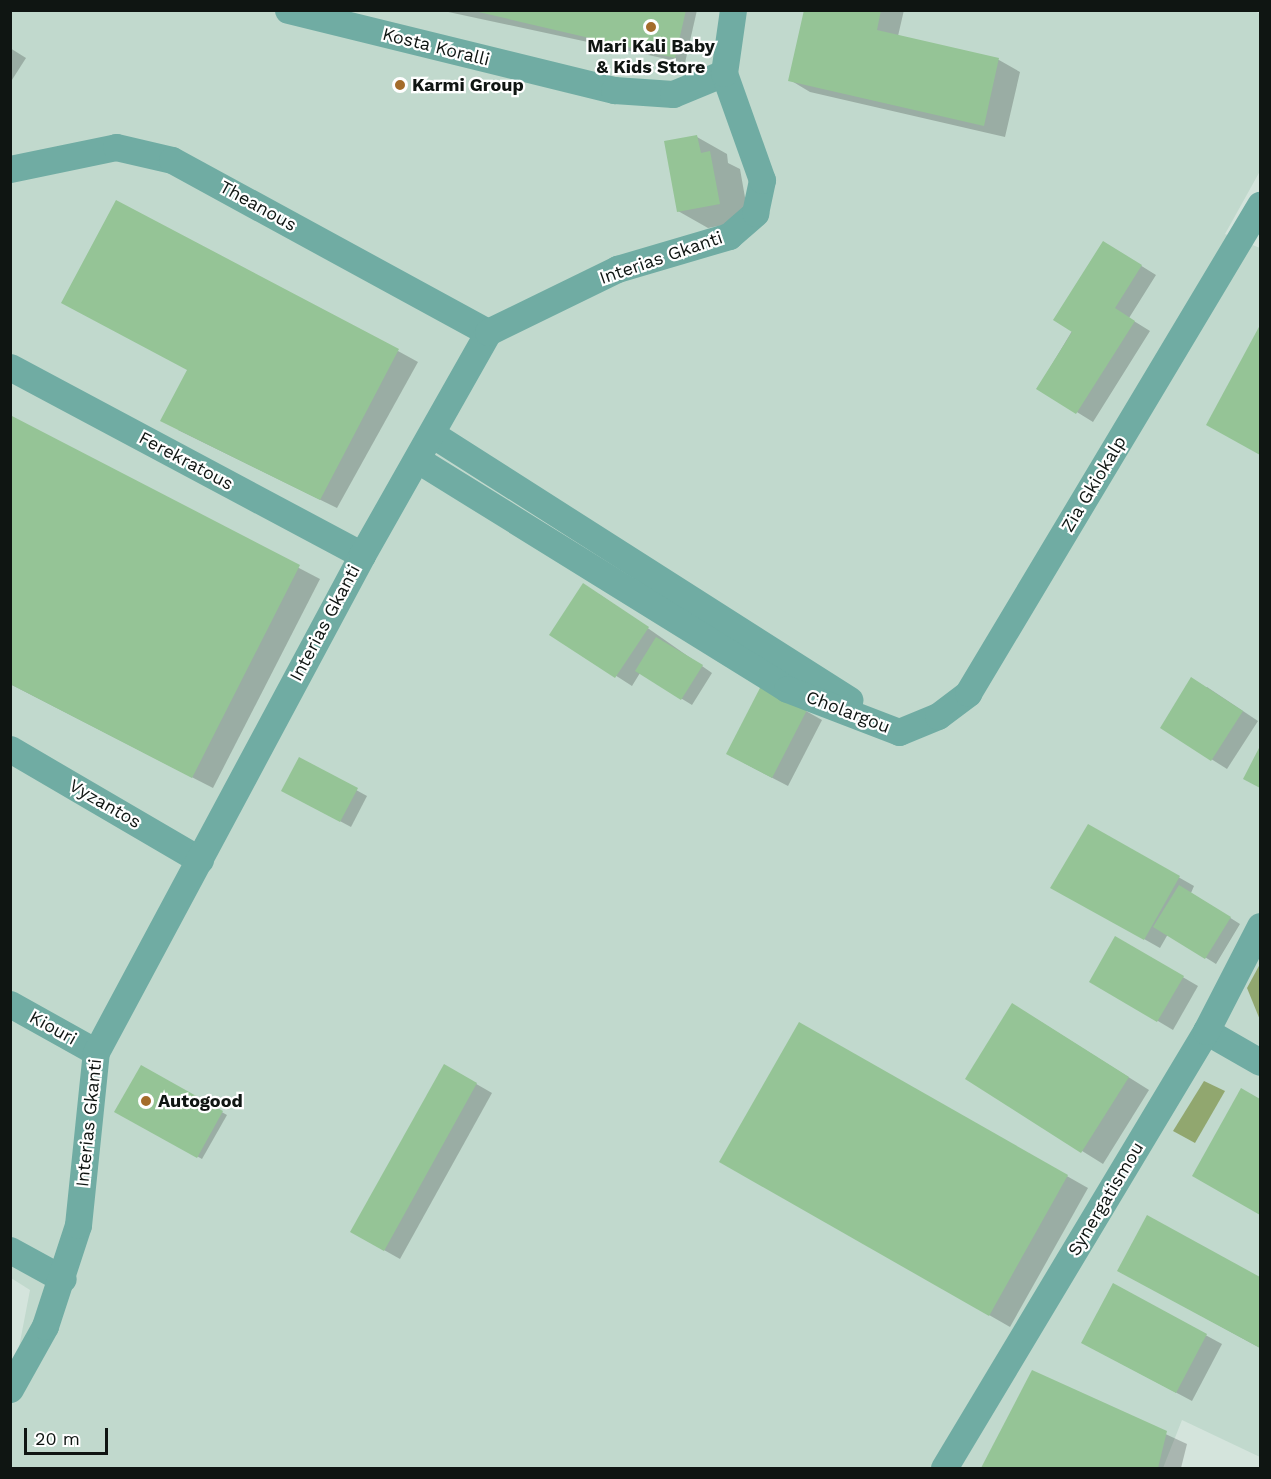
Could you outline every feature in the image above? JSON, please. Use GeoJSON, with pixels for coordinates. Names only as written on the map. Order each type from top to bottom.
{"type":"FeatureCollection","features":[{"type":"Feature","properties":{"kind":"street","name":"Kosta Koralli"},"geometry":{"type":"LineString","coordinates":[[288,10],[614,90],[673,94],[724,73]]}},
{"type":"Feature","properties":{"kind":"street","name":"Interias Gkanti"},"geometry":{"type":"LineString","coordinates":[[10,1389],[45,1326],[63,1279],[78,1225],[96,1052],[362,555],[418,460],[488,332],[617,269],[729,236],[755,213],[762,180],[724,73],[733,10]]}},
{"type":"Feature","properties":{"kind":"street","name":"Theanous"},"geometry":{"type":"LineString","coordinates":[[10,169],[116,147],[172,160],[488,332]]}},
{"type":"Feature","properties":{"kind":"street","name":"Zia Gkiokalp"},"geometry":{"type":"LineString","coordinates":[[899,732],[938,716],[968,693],[1260,205]]}},
{"type":"Feature","properties":{"kind":"street","name":"Ferekratous"},"geometry":{"type":"LineString","coordinates":[[10,367],[362,555]]}},
{"type":"Feature","properties":{"kind":"street","name":"Cholargou"},"geometry":{"type":"LineString","coordinates":[[432,434],[899,732]]}},
{"type":"Feature","properties":{"kind":"street","name":"Cholargou"},"geometry":{"type":"LineString","coordinates":[[418,460],[787,688],[899,732]]}},
{"type":"Feature","properties":{"kind":"street","name":"Vyzantos"},"geometry":{"type":"LineString","coordinates":[[10,749],[200,860]]}},
{"type":"Feature","properties":{"kind":"street","name":"Synergatismou"},"geometry":{"type":"LineString","coordinates":[[944,1468],[1206,1031],[1260,926]]}},
{"type":"Feature","properties":{"kind":"street","name":"Kiouri"},"geometry":{"type":"LineString","coordinates":[[10,1004],[96,1052]]}},
{"type":"Feature","properties":{"kind":"street"},"geometry":{"type":"LineString","coordinates":[[1206,1031],[1260,1062]]}},
{"type":"Feature","properties":{"kind":"street"},"geometry":{"type":"LineString","coordinates":[[10,1250],[63,1279]]}},
{"type":"Feature","properties":{"kind":"shaded area"},"geometry":{"type":"Polygon","coordinates":[[[1253,10],[1260,14],[1260,171],[1225,234],[1260,248],[1260,1457],[1182,1420],[1163,1468],[11,1468],[11,1389],[30,1290],[11,1278],[11,11],[1253,10]]]}},
{"type":"Feature","properties":{"kind":"green space"},"geometry":{"type":"Polygon","coordinates":[[[1260,964],[1260,1020],[1247,988],[1260,964]]]}},
{"type":"Feature","properties":{"kind":"green space"},"geometry":{"type":"Polygon","coordinates":[[[1204,1081],[1225,1091],[1195,1143],[1173,1131],[1204,1081]]]}},
{"type":"Feature","properties":{"kind":"building"},"geometry":{"type":"Polygon","coordinates":[[[470,10],[686,10],[675,58],[470,10]]]}},
{"type":"Feature","properties":{"kind":"building"},"geometry":{"type":"Polygon","coordinates":[[[804,10],[881,10],[877,30],[999,58],[984,126],[788,81],[804,10]]]}},
{"type":"Feature","properties":{"kind":"building"},"geometry":{"type":"Polygon","coordinates":[[[697,135],[701,153],[710,151],[720,204],[677,212],[664,141],[697,135]]]}},
{"type":"Feature","properties":{"kind":"building"},"geometry":{"type":"Polygon","coordinates":[[[116,200],[399,349],[320,500],[160,421],[187,370],[61,303],[116,200]]]}},
{"type":"Feature","properties":{"kind":"building"},"geometry":{"type":"Polygon","coordinates":[[[1103,241],[1142,265],[1115,308],[1135,321],[1076,414],[1036,389],[1072,332],[1053,320],[1103,241]]]}},
{"type":"Feature","properties":{"kind":"building"},"geometry":{"type":"Polygon","coordinates":[[[1260,325],[1260,455],[1206,425],[1260,325]]]}},
{"type":"Feature","properties":{"kind":"building"},"geometry":{"type":"Polygon","coordinates":[[[10,415],[300,565],[192,778],[10,684],[10,415]]]}},
{"type":"Feature","properties":{"kind":"building"},"geometry":{"type":"Polygon","coordinates":[[[583,583],[649,627],[615,678],[549,635],[583,583]]]}},
{"type":"Feature","properties":{"kind":"building"},"geometry":{"type":"Polygon","coordinates":[[[656,637],[703,665],[681,700],[635,671],[656,637]]]}},
{"type":"Feature","properties":{"kind":"building"},"geometry":{"type":"Polygon","coordinates":[[[1191,677],[1243,711],[1211,761],[1160,728],[1191,677]]]}},
{"type":"Feature","properties":{"kind":"building"},"geometry":{"type":"Polygon","coordinates":[[[761,686],[807,710],[772,778],[726,754],[761,686]]]}},
{"type":"Feature","properties":{"kind":"building"},"geometry":{"type":"Polygon","coordinates":[[[1260,746],[1260,788],[1243,779],[1260,746]]]}},
{"type":"Feature","properties":{"kind":"building"},"geometry":{"type":"Polygon","coordinates":[[[299,757],[358,788],[340,822],[281,791],[299,757]]]}},
{"type":"Feature","properties":{"kind":"building"},"geometry":{"type":"Polygon","coordinates":[[[1088,824],[1180,876],[1144,940],[1050,888],[1088,824]]]}},
{"type":"Feature","properties":{"kind":"building"},"geometry":{"type":"Polygon","coordinates":[[[1179,885],[1231,917],[1205,959],[1153,927],[1179,885]]]}},
{"type":"Feature","properties":{"kind":"building"},"geometry":{"type":"Polygon","coordinates":[[[1115,936],[1184,976],[1157,1022],[1089,982],[1115,936]]]}},
{"type":"Feature","properties":{"kind":"building"},"geometry":{"type":"Polygon","coordinates":[[[1012,1003],[1129,1077],[1081,1153],[965,1079],[1012,1003]]]}},
{"type":"Feature","properties":{"kind":"building"},"geometry":{"type":"Polygon","coordinates":[[[799,1022],[1068,1175],[989,1316],[719,1162],[799,1022]]]}},
{"type":"Feature","properties":{"kind":"building"},"geometry":{"type":"Polygon","coordinates":[[[444,1064],[477,1083],[384,1251],[350,1232],[444,1064]]]}},
{"type":"Feature","properties":{"kind":"building"},"geometry":{"type":"Polygon","coordinates":[[[141,1065],[223,1111],[197,1158],[114,1112],[141,1065]]]}},
{"type":"Feature","properties":{"kind":"building"},"geometry":{"type":"Polygon","coordinates":[[[1241,1088],[1260,1099],[1260,1215],[1192,1176],[1241,1088]]]}},
{"type":"Feature","properties":{"kind":"building"},"geometry":{"type":"Polygon","coordinates":[[[1147,1215],[1260,1277],[1260,1348],[1117,1271],[1147,1215]]]}},
{"type":"Feature","properties":{"kind":"building"},"geometry":{"type":"Polygon","coordinates":[[[1113,1283],[1207,1334],[1176,1393],[1081,1343],[1113,1283]]]}},
{"type":"Feature","properties":{"kind":"building"},"geometry":{"type":"Polygon","coordinates":[[[1032,1370],[1167,1431],[1158,1468],[981,1468],[1032,1370]]]}},
{"type":"Feature","properties":{"kind":"place","name":"Mari Kali Baby & Kids Store"},"geometry":{"type":"Point","coordinates":[651,27]}},
{"type":"Feature","properties":{"kind":"place","name":"Karmi Group"},"geometry":{"type":"Point","coordinates":[400,85]}},
{"type":"Feature","properties":{"kind":"place","name":"Autogood"},"geometry":{"type":"Point","coordinates":[146,1101]}}]}
